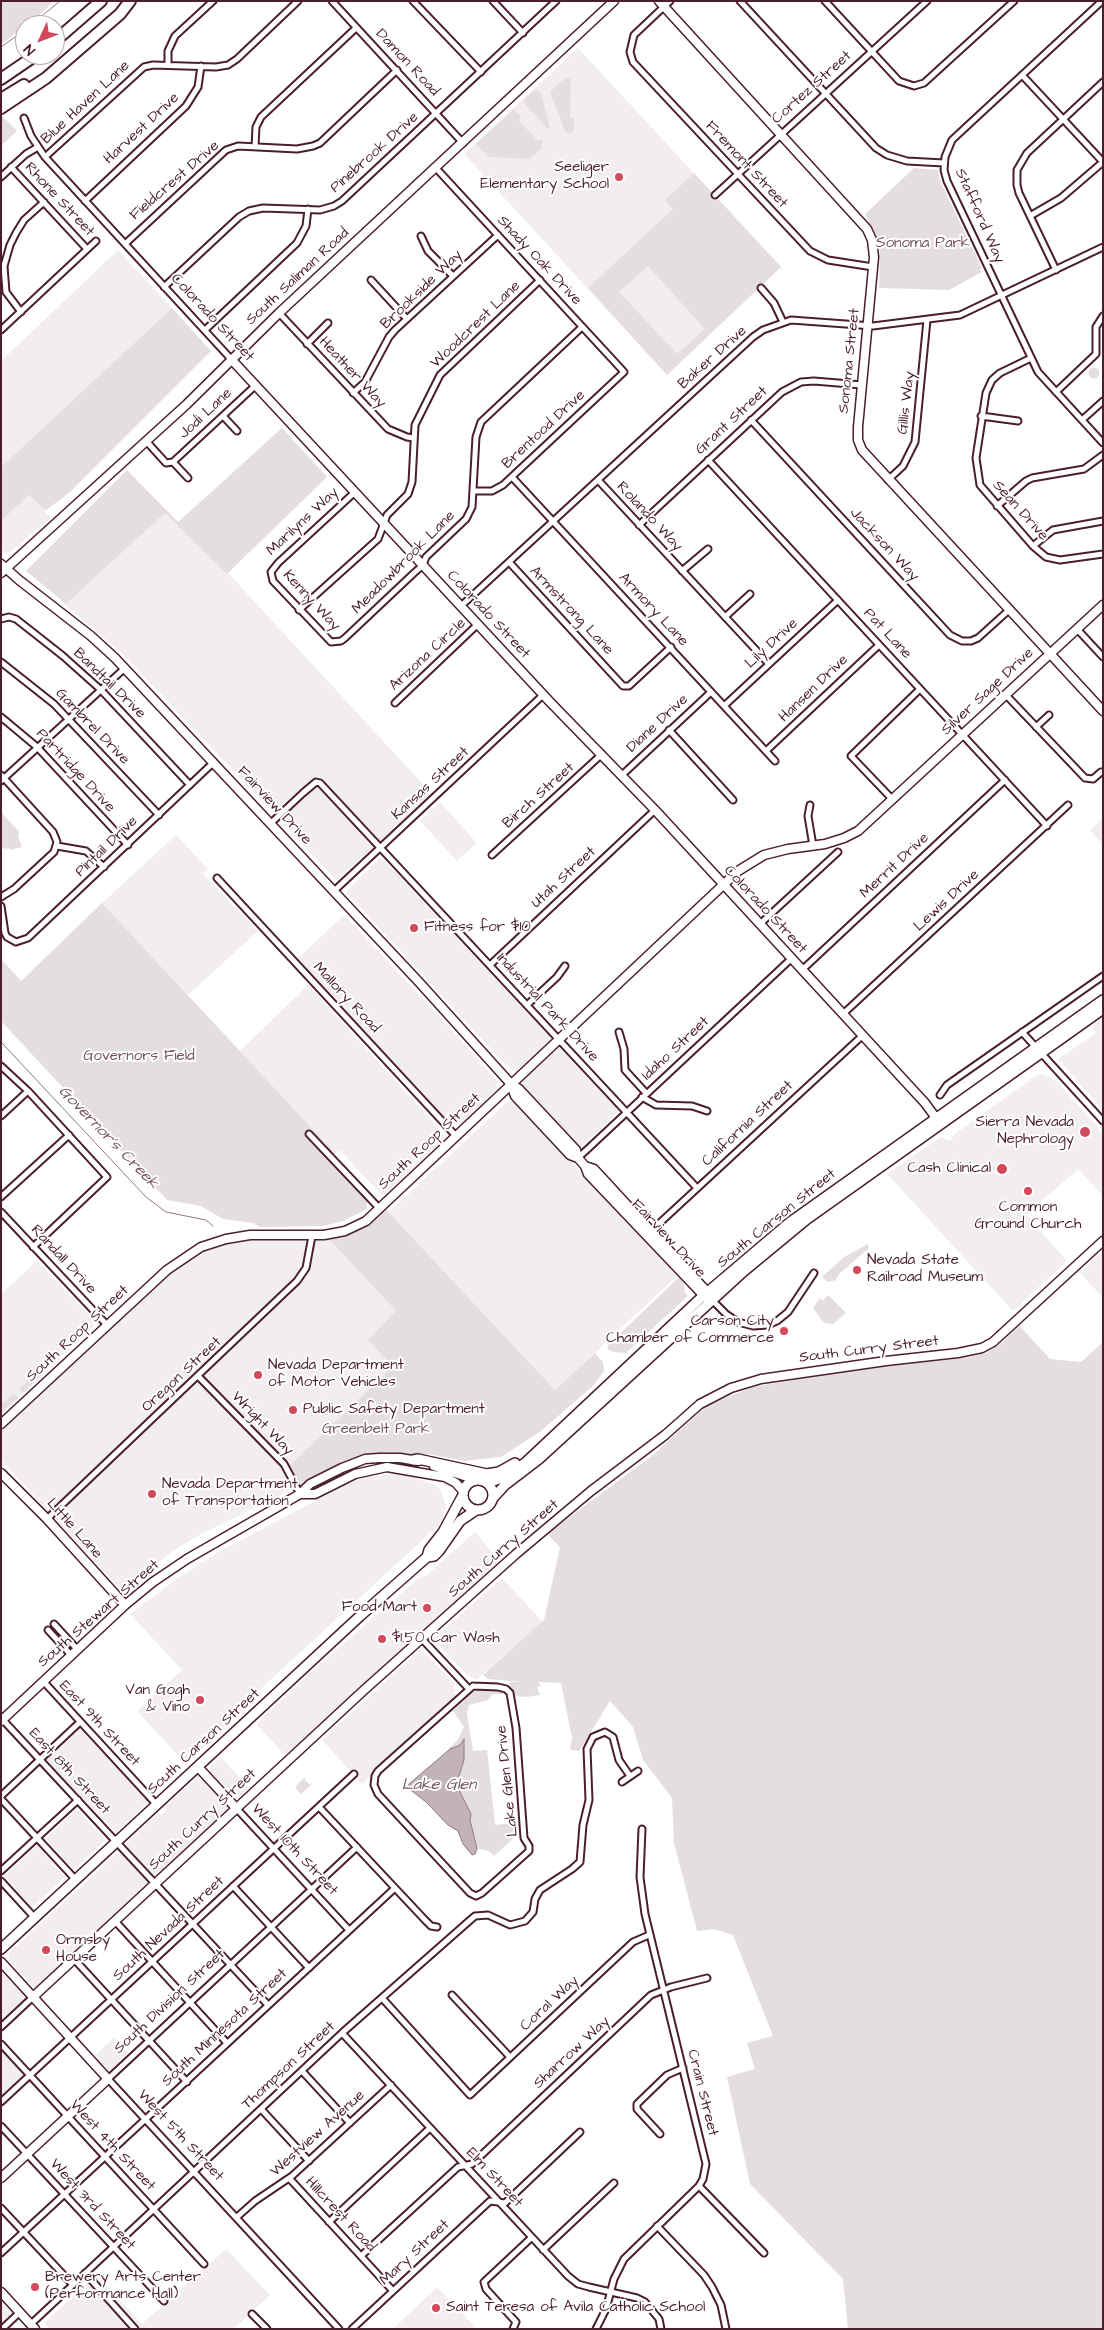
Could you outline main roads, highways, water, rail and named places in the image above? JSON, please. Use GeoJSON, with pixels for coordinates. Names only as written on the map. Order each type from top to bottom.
{"type":"FeatureCollection","features":[{"type":"Feature","properties":{"kind":"highway"},"geometry":{"type":"LineString","coordinates":[[65,28],[99,1]]}},
{"type":"Feature","properties":{"kind":"highway"},"geometry":{"type":"LineString","coordinates":[[65,32],[99,1]]}},
{"type":"Feature","properties":{"kind":"highway"},"geometry":{"type":"LineString","coordinates":[[1,99],[43,72],[129,1]]}},
{"type":"Feature","properties":{"kind":"highway"},"geometry":{"type":"LineString","coordinates":[[1,108],[46,78],[120,14],[129,1]]}},
{"type":"Feature","properties":{"kind":"highway"},"geometry":{"type":"LineString","coordinates":[[1,72],[15,64]]}},
{"type":"Feature","properties":{"kind":"highway"},"geometry":{"type":"LineString","coordinates":[[1,79],[21,65]]}},
{"type":"Feature","properties":{"kind":"main road","name":"South Carson Street"},"geometry":{"type":"LineString","coordinates":[[1038,1051],[1103,1000]]}},
{"type":"Feature","properties":{"kind":"main road","name":"South Carson Street"},"geometry":{"type":"LineString","coordinates":[[493,1498],[505,1485],[539,1460],[708,1296],[938,1121],[1038,1051],[1103,1009]]}},
{"type":"Feature","properties":{"kind":"main road","name":"South Carson Street"},"geometry":{"type":"LineString","coordinates":[[488,1483],[501,1479],[516,1470],[624,1376]]}},
{"type":"Feature","properties":{"kind":"main road"},"geometry":{"type":"LineString","coordinates":[[413,1460],[418,1459],[479,1473],[493,1474],[511,1466],[554,1433],[561,1430]]}},
{"type":"Feature","properties":{"kind":"main road"},"geometry":{"type":"LineString","coordinates":[[476,1480],[488,1483],[492,1490],[493,1498],[487,1507],[476,1510],[466,1503],[463,1493],[468,1484],[476,1480]]}},
{"type":"Feature","properties":{"kind":"main road","name":"South Carson Street"},"geometry":{"type":"LineString","coordinates":[[428,1557],[429,1550],[449,1521],[463,1493]]}},
{"type":"Feature","properties":{"kind":"main road","name":"South Carson Street"},"geometry":{"type":"LineString","coordinates":[[1,1949],[360,1616],[428,1557],[434,1556],[440,1551],[460,1521],[476,1510]]}},
{"type":"Feature","properties":{"kind":"main road"},"geometry":{"type":"LineString","coordinates":[[440,1551],[438,1546],[447,1532],[449,1521]]}},
{"type":"Feature","properties":{"kind":"water","name":"Lake Glen"},"geometry":{"type":"Polygon","coordinates":[[[464,1739],[464,1760],[458,1779],[459,1790],[471,1814],[470,1820],[477,1849],[475,1854],[472,1855],[463,1844],[458,1831],[448,1825],[426,1802],[408,1788],[409,1784],[450,1749],[460,1745],[464,1739]]]}},
{"type":"Feature","properties":{"kind":"waterway"},"geometry":{"type":"LineString","coordinates":[[43,15],[60,1]]}},
{"type":"Feature","properties":{"kind":"waterway"},"geometry":{"type":"LineString","coordinates":[[1,47],[15,37]]}},
{"type":"Feature","properties":{"kind":"waterway","name":"Governor's Creek"},"geometry":{"type":"LineString","coordinates":[[1,1042],[146,1197],[166,1212],[206,1220],[213,1226]]}},
{"type":"Feature","properties":{"kind":"place","name":"Seeliger Elementary School"},"geometry":{"type":"Point","coordinates":[619,177]}},
{"type":"Feature","properties":{"kind":"place","name":"Fitness for $10"},"geometry":{"type":"Point","coordinates":[414,928]}},
{"type":"Feature","properties":{"kind":"place","name":"Sierra Nevada Nephrology"},"geometry":{"type":"Point","coordinates":[1085,1132]}},
{"type":"Feature","properties":{"kind":"place","name":"Cash Clinical"},"geometry":{"type":"Point","coordinates":[1002,1169]}},
{"type":"Feature","properties":{"kind":"place","name":"Common Ground Church"},"geometry":{"type":"Point","coordinates":[1028,1191]}},
{"type":"Feature","properties":{"kind":"place","name":"Nevada State Railroad Museum"},"geometry":{"type":"Point","coordinates":[857,1270]}},
{"type":"Feature","properties":{"kind":"place","name":"Carson City Chamber of Commerce"},"geometry":{"type":"Point","coordinates":[784,1331]}},
{"type":"Feature","properties":{"kind":"place","name":"Nevada Department of Motor Vehicles"},"geometry":{"type":"Point","coordinates":[258,1375]}},
{"type":"Feature","properties":{"kind":"place","name":"Public Safety Department"},"geometry":{"type":"Point","coordinates":[293,1410]}},
{"type":"Feature","properties":{"kind":"place","name":"Nevada Department of Transportation"},"geometry":{"type":"Point","coordinates":[152,1494]}},
{"type":"Feature","properties":{"kind":"place","name":"Food Mart"},"geometry":{"type":"Point","coordinates":[427,1608]}},
{"type":"Feature","properties":{"kind":"place","name":"$1.50 Car Wash"},"geometry":{"type":"Point","coordinates":[382,1639]}},
{"type":"Feature","properties":{"kind":"place","name":"Van Gogh & Vino"},"geometry":{"type":"Point","coordinates":[200,1700]}},
{"type":"Feature","properties":{"kind":"place","name":"Ormsby House"},"geometry":{"type":"Point","coordinates":[46,1950]}},
{"type":"Feature","properties":{"kind":"place","name":"Brewery Arts Center (Performance Hall)"},"geometry":{"type":"Point","coordinates":[35,2287]}},
{"type":"Feature","properties":{"kind":"place","name":"Saint Teresa of Avila Catholic School"},"geometry":{"type":"Point","coordinates":[436,2308]}},
{"type":"Feature","properties":{"kind":"park label","name":"Sonoma Park"},"geometry":{"type":"Point","coordinates":[923,244]}},
{"type":"Feature","properties":{"kind":"park label","name":"Governors Field"},"geometry":{"type":"Point","coordinates":[139,1057]}},
{"type":"Feature","properties":{"kind":"park label","name":"Greenbelt Park"},"geometry":{"type":"Point","coordinates":[376,1430]}}]}
